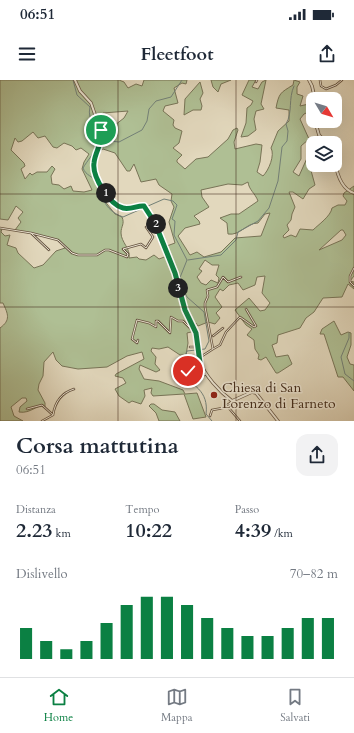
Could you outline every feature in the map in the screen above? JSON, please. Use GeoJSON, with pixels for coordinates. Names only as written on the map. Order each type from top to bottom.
{"type":"FeatureCollection","features":[{"type":"Feature","properties":{"kind":"street"},"geometry":{"type":"LineString","coordinates":[[75,80],[80,91],[91,103],[100,129],[101,142],[93,166],[99,183],[118,206],[128,209],[141,205],[146,208],[154,222],[175,273],[185,310],[196,333],[200,363],[207,374],[226,396],[234,401]]}},
{"type":"Feature","properties":{"kind":"street"},"geometry":{"type":"LineString","coordinates":[[308,80],[313,92]]}},
{"type":"Feature","properties":{"kind":"street"},"geometry":{"type":"LineString","coordinates":[[320,80],[321,86],[326,89],[336,85],[342,80]]}},
{"type":"Feature","properties":{"kind":"street"},"geometry":{"type":"LineString","coordinates":[[338,172],[341,182],[348,191],[354,193]]}},
{"type":"Feature","properties":{"kind":"street"},"geometry":{"type":"LineString","coordinates":[[0,228],[58,240],[72,253],[78,255],[97,255],[105,250],[109,250],[127,257],[128,254],[123,249],[141,244],[146,248],[148,247],[153,237],[146,227],[153,225],[154,222]]}},
{"type":"Feature","properties":{"kind":"street"},"geometry":{"type":"LineString","coordinates":[[31,234],[49,250]]}},
{"type":"Feature","properties":{"kind":"street"},"geometry":{"type":"LineString","coordinates":[[354,268],[350,276],[350,282],[354,286]]}},
{"type":"Feature","properties":{"kind":"street"},"geometry":{"type":"LineString","coordinates":[[213,349],[212,337],[205,307],[208,296],[207,290],[218,287],[223,277],[228,282],[241,277]]}},
{"type":"Feature","properties":{"kind":"street"},"geometry":{"type":"LineString","coordinates":[[199,358],[220,345],[226,332],[240,317],[254,327],[256,326],[246,309]]}},
{"type":"Feature","properties":{"kind":"street"},"geometry":{"type":"LineString","coordinates":[[138,340],[137,343],[132,339],[137,320],[156,327],[156,321],[158,321],[170,333],[171,317],[183,321],[194,332],[197,340]]}},
{"type":"Feature","properties":{"kind":"street"},"geometry":{"type":"LineString","coordinates":[[212,337],[223,328]]}},
{"type":"Feature","properties":{"kind":"street"},"geometry":{"type":"LineString","coordinates":[[190,347],[198,348]]}},
{"type":"Feature","properties":{"kind":"street"},"geometry":{"type":"LineString","coordinates":[[188,371],[187,367],[190,364],[200,363]]}},
{"type":"Feature","properties":{"kind":"street"},"geometry":{"type":"LineString","coordinates":[[194,364],[195,368]]}},
{"type":"Feature","properties":{"kind":"street"},"geometry":{"type":"LineString","coordinates":[[186,375],[193,380],[207,374]]}},
{"type":"Feature","properties":{"kind":"street"},"geometry":{"type":"LineString","coordinates":[[42,421],[54,415],[59,398],[74,389]]}},
{"type":"Feature","properties":{"kind":"street"},"geometry":{"type":"LineString","coordinates":[[210,416],[212,410],[223,408],[252,392],[256,393],[278,421]]}},
{"type":"Feature","properties":{"kind":"street"},"geometry":{"type":"LineString","coordinates":[[27,409],[42,405],[54,415]]}},
{"type":"Feature","properties":{"kind":"street"},"geometry":{"type":"LineString","coordinates":[[227,405],[240,421]]}},
{"type":"Feature","properties":{"kind":"green space"},"geometry":{"type":"Polygon","coordinates":[[[0,80],[119,80],[124,82],[128,88],[136,84],[142,86],[144,80],[187,80],[186,84],[182,83],[174,88],[178,103],[165,106],[163,111],[174,120],[173,125],[175,128],[182,131],[179,143],[173,148],[182,155],[177,162],[185,169],[196,159],[208,157],[228,139],[233,130],[237,128],[238,130],[234,142],[235,149],[256,144],[262,145],[257,172],[263,176],[271,162],[271,148],[278,131],[289,121],[289,110],[276,108],[278,99],[283,92],[293,85],[294,80],[300,82],[297,87],[297,94],[303,96],[300,106],[306,105],[306,113],[300,119],[308,136],[306,136],[306,142],[301,146],[301,159],[293,172],[299,176],[306,160],[306,172],[311,172],[315,185],[309,189],[303,199],[293,192],[289,192],[295,207],[291,220],[287,225],[289,230],[283,236],[284,238],[291,235],[296,237],[300,229],[313,230],[327,217],[332,208],[338,205],[345,205],[347,201],[343,196],[344,193],[354,186],[354,276],[350,281],[354,282],[354,289],[348,284],[342,297],[323,298],[314,312],[306,318],[300,328],[278,335],[277,343],[272,345],[276,357],[288,355],[292,364],[276,373],[266,357],[261,360],[258,359],[259,355],[255,349],[254,340],[247,335],[252,329],[246,325],[235,310],[249,298],[260,311],[265,310],[270,303],[262,293],[265,276],[257,277],[255,285],[243,290],[238,283],[229,285],[223,291],[220,289],[215,297],[222,307],[216,313],[220,318],[215,324],[208,322],[198,326],[196,323],[193,326],[195,331],[187,333],[188,343],[186,355],[180,355],[168,347],[159,349],[152,348],[151,351],[156,357],[155,364],[160,370],[156,372],[140,365],[139,369],[144,379],[159,381],[183,390],[185,394],[197,393],[206,417],[193,419],[184,394],[153,396],[151,393],[152,388],[144,390],[145,396],[141,404],[132,401],[129,403],[119,396],[115,389],[126,383],[123,378],[115,376],[116,374],[144,359],[142,352],[127,356],[107,367],[78,369],[62,366],[56,360],[53,352],[44,362],[43,376],[38,390],[45,403],[45,407],[42,406],[27,412],[19,412],[20,407],[27,401],[26,398],[22,398],[11,407],[14,416],[23,421],[0,421],[0,328],[6,322],[8,317],[3,303],[0,303],[0,228],[2,229],[1,232],[5,236],[10,235],[7,245],[16,248],[18,253],[34,268],[43,265],[56,251],[65,248],[62,243],[56,239],[15,230],[21,222],[18,218],[23,212],[16,206],[8,220],[0,219],[0,80]],[[128,111],[103,113],[97,121],[101,129],[110,125],[115,125],[124,118],[128,111]],[[33,132],[22,141],[18,142],[15,138],[11,150],[24,163],[25,166],[21,169],[25,179],[30,173],[32,175],[37,172],[47,172],[52,166],[55,169],[51,176],[52,184],[59,185],[64,189],[71,186],[73,191],[84,192],[92,190],[82,169],[89,154],[81,148],[76,150],[72,146],[64,143],[57,148],[53,147],[45,136],[38,138],[33,132]],[[103,149],[99,151],[93,166],[104,191],[103,199],[115,214],[122,217],[123,221],[121,236],[129,252],[129,258],[137,257],[139,259],[146,260],[154,255],[159,259],[167,256],[164,247],[175,243],[169,222],[174,207],[171,201],[172,194],[159,185],[156,179],[141,182],[134,164],[130,171],[127,171],[115,153],[103,149]],[[248,182],[242,185],[228,184],[201,190],[202,197],[209,207],[194,216],[200,224],[185,228],[178,236],[190,255],[197,252],[204,257],[221,252],[235,238],[261,236],[270,213],[265,214],[258,223],[250,225],[232,234],[228,234],[227,223],[220,218],[231,214],[239,214],[258,201],[248,182]],[[341,230],[319,250],[342,240],[346,235],[343,230],[341,230]],[[205,260],[199,269],[202,271],[197,277],[201,283],[206,285],[211,280],[218,283],[219,278],[216,275],[219,265],[212,265],[205,260]]]}},
{"type":"Feature","properties":{"kind":"green space"},"geometry":{"type":"Polygon","coordinates":[[[211,80],[231,80],[221,84],[218,92],[213,87],[211,80]]]}},
{"type":"Feature","properties":{"kind":"green space"},"geometry":{"type":"Polygon","coordinates":[[[249,80],[256,80],[252,87],[258,89],[262,82],[266,80],[261,104],[264,109],[256,111],[254,119],[256,130],[248,136],[241,137],[246,123],[247,108],[253,101],[242,95],[249,80]]]}},
{"type":"Feature","properties":{"kind":"green space"},"geometry":{"type":"Polygon","coordinates":[[[200,82],[203,93],[200,99],[202,106],[201,110],[193,110],[184,115],[185,99],[200,82]]]}},
{"type":"Feature","properties":{"kind":"green space"},"geometry":{"type":"Polygon","coordinates":[[[334,321],[341,335],[348,332],[351,333],[351,345],[347,357],[350,364],[354,365],[354,391],[343,377],[338,377],[324,334],[320,334],[322,329],[334,321]]]}},
{"type":"Feature","properties":{"kind":"green space"},"geometry":{"type":"Polygon","coordinates":[[[154,404],[162,410],[175,412],[180,421],[159,421],[156,413],[149,406],[154,404]]]}},
{"type":"Feature","properties":{"kind":"waterway"},"geometry":{"type":"LineString","coordinates":[[73,80],[77,95],[90,107],[90,117],[97,135],[95,149],[83,168],[86,173],[94,179],[107,206],[116,214],[123,217],[164,199],[173,201],[177,205],[172,219],[175,221],[174,235],[187,260],[179,280],[187,297],[204,312],[209,341],[205,349],[187,351],[178,367],[177,373],[199,389],[205,399],[206,414],[212,421]]}},
{"type":"Feature","properties":{"kind":"waterway"},"geometry":{"type":"LineString","coordinates":[[102,140],[119,142],[142,130],[147,121],[149,109],[156,101],[171,97],[182,80]]}},
{"type":"Feature","properties":{"kind":"waterway"},"geometry":{"type":"LineString","coordinates":[[188,260],[221,255],[236,240],[238,232],[258,221],[269,208],[278,181],[282,147],[287,141],[288,131],[286,124],[294,86]]}},
{"type":"Feature","properties":{"kind":"waterway"},"geometry":{"type":"LineString","coordinates":[[349,333],[349,338],[341,357],[345,374],[354,381]]}},
{"type":"Feature","properties":{"kind":"place","name":"Chiesa di San Lorenzo di Farneto"},"geometry":{"type":"Point","coordinates":[214,395]}},
{"type":"Feature","properties":{"kind":"route"},"geometry":{"type":"LineString","coordinates":[[101,130],[102,138],[100,148],[94,159],[93,166],[99,183],[118,206],[128,209],[141,205],[144,206],[155,223],[175,273],[177,286],[188,319],[197,337],[200,363],[190,364],[190,366],[187,367],[188,371]]}}]}
